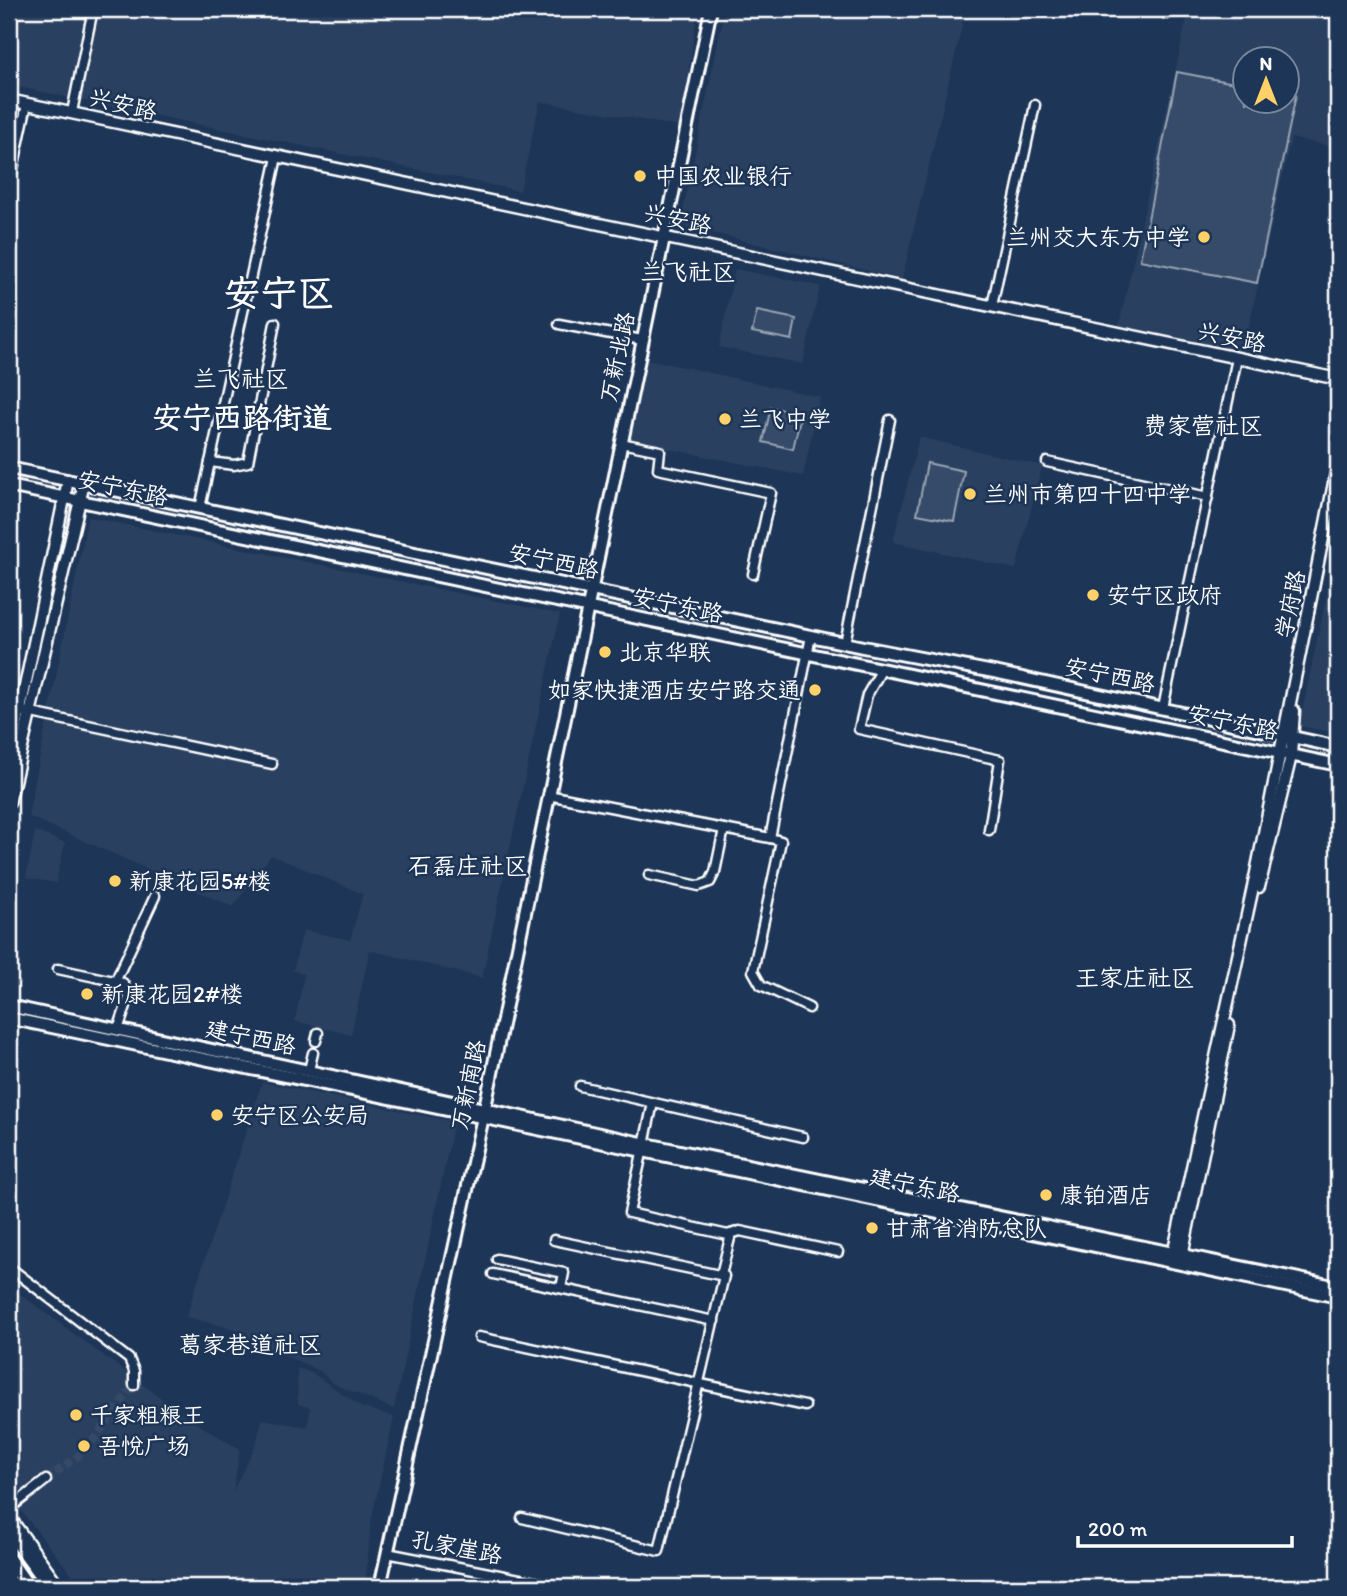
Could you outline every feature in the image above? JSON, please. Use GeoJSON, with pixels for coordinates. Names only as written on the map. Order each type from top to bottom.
{"type":"FeatureCollection","features":[{"type":"Feature","properties":{"kind":"main road","name":"万新北路"},"geometry":{"type":"LineString","coordinates":[[590,590],[711,9]]}},
{"type":"Feature","properties":{"kind":"main road","name":"安宁西路"},"geometry":{"type":"LineString","coordinates":[[9,468],[1163,708],[1333,746]]}},
{"type":"Feature","properties":{"kind":"main road"},"geometry":{"type":"LineString","coordinates":[[27,489],[35,482],[32,472]]}},
{"type":"Feature","properties":{"kind":"main road","name":"安宁东路"},"geometry":{"type":"LineString","coordinates":[[9,486],[1338,765]]}},
{"type":"Feature","properties":{"kind":"main road"},"geometry":{"type":"LineString","coordinates":[[111,507],[111,496],[115,490]]}},
{"type":"Feature","properties":{"kind":"main road","name":"万新南路"},"geometry":{"type":"LineString","coordinates":[[380,1587],[484,1113],[590,590]]}},
{"type":"Feature","properties":{"kind":"main road"},"geometry":{"type":"LineString","coordinates":[[1323,762],[1321,754],[1333,746]]}},
{"type":"Feature","properties":{"kind":"main road","name":"建宁西路"},"geometry":{"type":"LineString","coordinates":[[9,1006],[309,1070],[484,1113]]}},
{"type":"Feature","properties":{"kind":"main road","name":"建宁西路"},"geometry":{"type":"LineString","coordinates":[[9,1018],[484,1113]]}},
{"type":"Feature","properties":{"kind":"main road","name":"建宁东路"},"geometry":{"type":"LineString","coordinates":[[484,1113],[1176,1259],[1338,1297]]}},
{"type":"Feature","properties":{"kind":"main road","name":"建宁东路"},"geometry":{"type":"LineString","coordinates":[[1176,1259],[1338,1287]]}},
{"type":"Feature","properties":{"kind":"main road"},"geometry":{"type":"LineString","coordinates":[[9,1531],[50,1587]]}},
{"type":"Feature","properties":{"kind":"main road"},"geometry":{"type":"LineString","coordinates":[[9,1560],[28,1587]]}},
{"type":"Feature","properties":{"kind":"street"},"geometry":{"type":"LineString","coordinates":[[72,112],[93,9]]}},
{"type":"Feature","properties":{"kind":"street","name":"兴安路"},"geometry":{"type":"LineString","coordinates":[[9,100],[1338,379]]}},
{"type":"Feature","properties":{"kind":"street"},"geometry":{"type":"LineString","coordinates":[[9,188],[27,104]]}},
{"type":"Feature","properties":{"kind":"street"},"geometry":{"type":"LineString","coordinates":[[992,306],[1035,105]]}},
{"type":"Feature","properties":{"kind":"street"},"geometry":{"type":"LineString","coordinates":[[200,508],[277,158]]}},
{"type":"Feature","properties":{"kind":"street"},"geometry":{"type":"LineString","coordinates":[[210,462],[234,466],[248,461],[275,323]]}},
{"type":"Feature","properties":{"kind":"street"},"geometry":{"type":"LineString","coordinates":[[559,324],[642,340]]}},
{"type":"Feature","properties":{"kind":"street"},"geometry":{"type":"LineString","coordinates":[[1163,708],[1237,358]]}},
{"type":"Feature","properties":{"kind":"street"},"geometry":{"type":"LineString","coordinates":[[845,643],[890,420]]}},
{"type":"Feature","properties":{"kind":"street"},"geometry":{"type":"LineString","coordinates":[[621,443],[660,452],[658,468],[771,493],[753,574]]}},
{"type":"Feature","properties":{"kind":"street"},"geometry":{"type":"LineString","coordinates":[[1047,462],[1208,497]]}},
{"type":"Feature","properties":{"kind":"street","name":"学府路"},"geometry":{"type":"LineString","coordinates":[[1288,736],[1338,463]]}},
{"type":"Feature","properties":{"kind":"street"},"geometry":{"type":"LineString","coordinates":[[9,803],[68,480]]}},
{"type":"Feature","properties":{"kind":"street"},"geometry":{"type":"LineString","coordinates":[[9,763],[26,711],[84,483]]}},
{"type":"Feature","properties":{"kind":"street","name":"学府路"},"geometry":{"type":"LineString","coordinates":[[1176,1259],[1279,753],[1288,736],[1292,719],[1338,494]]}},
{"type":"Feature","properties":{"kind":"street"},"geometry":{"type":"LineString","coordinates":[[770,838],[811,636]]}},
{"type":"Feature","properties":{"kind":"street"},"geometry":{"type":"LineString","coordinates":[[882,669],[867,695],[859,729],[1000,760],[989,830]]}},
{"type":"Feature","properties":{"kind":"street"},"geometry":{"type":"LineString","coordinates":[[26,711],[272,764]]}},
{"type":"Feature","properties":{"kind":"street"},"geometry":{"type":"LineString","coordinates":[[1176,1259],[1242,959],[1291,756],[1288,736]]}},
{"type":"Feature","properties":{"kind":"street"},"geometry":{"type":"LineString","coordinates":[[548,795],[781,841],[753,971],[761,985],[809,1007]]}},
{"type":"Feature","properties":{"kind":"street"},"geometry":{"type":"LineString","coordinates":[[649,875],[699,886],[710,882],[715,872],[724,829]]}},
{"type":"Feature","properties":{"kind":"street"},"geometry":{"type":"LineString","coordinates":[[115,982],[155,897]]}},
{"type":"Feature","properties":{"kind":"street"},"geometry":{"type":"LineString","coordinates":[[58,969],[123,983],[129,997],[118,1030]]}},
{"type":"Feature","properties":{"kind":"street"},"geometry":{"type":"LineString","coordinates":[[309,1070],[313,1054]]}},
{"type":"Feature","properties":{"kind":"street"},"geometry":{"type":"LineString","coordinates":[[580,1086],[803,1137]]}},
{"type":"Feature","properties":{"kind":"street"},"geometry":{"type":"LineString","coordinates":[[653,1103],[646,1148],[629,1213],[731,1234],[740,1231],[838,1252]]}},
{"type":"Feature","properties":{"kind":"street"},"geometry":{"type":"LineString","coordinates":[[721,1275],[731,1234]]}},
{"type":"Feature","properties":{"kind":"street"},"geometry":{"type":"LineString","coordinates":[[522,1518],[659,1550],[724,1276],[554,1240]]}},
{"type":"Feature","properties":{"kind":"street"},"geometry":{"type":"LineString","coordinates":[[497,1259],[564,1273],[561,1288]]}},
{"type":"Feature","properties":{"kind":"street"},"geometry":{"type":"LineString","coordinates":[[9,1267],[129,1359],[134,1371],[134,1385]]}},
{"type":"Feature","properties":{"kind":"street"},"geometry":{"type":"LineString","coordinates":[[494,1274],[714,1321]]}},
{"type":"Feature","properties":{"kind":"street"},"geometry":{"type":"LineString","coordinates":[[479,1337],[805,1406]]}},
{"type":"Feature","properties":{"kind":"street"},"geometry":{"type":"LineString","coordinates":[[9,1509],[46,1480]]}},
{"type":"Feature","properties":{"kind":"street"},"geometry":{"type":"LineString","coordinates":[[9,1515],[61,1587]]}},
{"type":"Feature","properties":{"kind":"street","name":"孔家崖路"},"geometry":{"type":"LineString","coordinates":[[387,1553],[561,1587]]}},
{"type":"Feature","properties":{"kind":"shaded area"},"geometry":{"type":"Polygon","coordinates":[[[9,9],[698,9],[680,127],[540,101],[520,191],[9,85],[9,9]]]}},
{"type":"Feature","properties":{"kind":"shaded area"},"geometry":{"type":"Polygon","coordinates":[[[725,9],[966,9],[902,279],[680,225],[725,9]]]}},
{"type":"Feature","properties":{"kind":"shaded area","name":"兰州交大东方中学"},"geometry":{"type":"Polygon","coordinates":[[[1189,9],[1338,9],[1338,148],[1291,138],[1243,352],[1119,325],[1189,9]]]}},
{"type":"Feature","properties":{"kind":"shaded area"},"geometry":{"type":"Polygon","coordinates":[[[1177,72],[1232,83],[1232,116],[1292,116],[1257,283],[1140,260],[1177,72]]]}},
{"type":"Feature","properties":{"kind":"shaded area"},"geometry":{"type":"Polygon","coordinates":[[[735,269],[820,286],[803,364],[719,347],[735,269]]]}},
{"type":"Feature","properties":{"kind":"shaded area"},"geometry":{"type":"Polygon","coordinates":[[[757,311],[796,319],[792,340],[752,332],[757,311]]]}},
{"type":"Feature","properties":{"kind":"shaded area","name":"兰飞中学"},"geometry":{"type":"Polygon","coordinates":[[[647,359],[820,397],[803,476],[630,441],[647,359]]]}},
{"type":"Feature","properties":{"kind":"shaded area"},"geometry":{"type":"Polygon","coordinates":[[[771,407],[801,414],[793,449],[763,442],[771,407]]]}},
{"type":"Feature","properties":{"kind":"shaded area","name":"兰州市第四十四中学"},"geometry":{"type":"Polygon","coordinates":[[[919,437],[1042,466],[1016,569],[893,542],[919,437]]]}},
{"type":"Feature","properties":{"kind":"shaded area"},"geometry":{"type":"Polygon","coordinates":[[[927,463],[964,471],[954,521],[917,514],[927,463]]]}},
{"type":"Feature","properties":{"kind":"shaded area"},"geometry":{"type":"Polygon","coordinates":[[[88,517],[560,614],[482,978],[370,950],[351,1035],[295,1021],[304,974],[293,971],[303,930],[350,940],[363,894],[271,855],[233,907],[28,816],[88,517]]]}},
{"type":"Feature","properties":{"kind":"shaded area"},"geometry":{"type":"Polygon","coordinates":[[[1338,541],[1338,733],[1299,726],[1338,541]]]}},
{"type":"Feature","properties":{"kind":"shaded area"},"geometry":{"type":"Polygon","coordinates":[[[35,831],[65,843],[56,883],[26,878],[35,831]]]}},
{"type":"Feature","properties":{"kind":"shaded area"},"geometry":{"type":"Polygon","coordinates":[[[262,1082],[454,1122],[394,1409],[334,1384],[320,1371],[248,1339],[246,1332],[186,1317],[262,1082]]]}},
{"type":"Feature","properties":{"kind":"shaded area"},"geometry":{"type":"Polygon","coordinates":[[[9,1286],[191,1420],[240,1449],[233,1491],[256,1444],[262,1419],[307,1427],[311,1408],[298,1404],[297,1368],[314,1374],[361,1407],[394,1417],[371,1522],[365,1587],[82,1587],[9,1496],[9,1286]]]}},
{"type":"Feature","properties":{"kind":"tunnel"},"geometry":{"type":"LineString","coordinates":[[46,1480],[87,1449],[134,1385]]}},
{"type":"Feature","properties":{"kind":"place","name":"中国农业银行"},"geometry":{"type":"Point","coordinates":[640,176]}},
{"type":"Feature","properties":{"kind":"place","name":"兰州交大东方中学"},"geometry":{"type":"Point","coordinates":[1204,237]}},
{"type":"Feature","properties":{"kind":"place","name":"兰飞中学"},"geometry":{"type":"Point","coordinates":[725,419]}},
{"type":"Feature","properties":{"kind":"place","name":"兰州市第四十四中学"},"geometry":{"type":"Point","coordinates":[970,494]}},
{"type":"Feature","properties":{"kind":"place","name":"安宁区政府"},"geometry":{"type":"Point","coordinates":[1093,595]}},
{"type":"Feature","properties":{"kind":"place","name":"北京华联"},"geometry":{"type":"Point","coordinates":[605,652]}},
{"type":"Feature","properties":{"kind":"place","name":"如家快捷酒店安宁路交通"},"geometry":{"type":"Point","coordinates":[815,690]}},
{"type":"Feature","properties":{"kind":"place","name":"新康花园5#楼"},"geometry":{"type":"Point","coordinates":[115,881]}},
{"type":"Feature","properties":{"kind":"place","name":"新康花园2#楼"},"geometry":{"type":"Point","coordinates":[87,994]}},
{"type":"Feature","properties":{"kind":"place","name":"安宁区公安局"},"geometry":{"type":"Point","coordinates":[217,1115]}},
{"type":"Feature","properties":{"kind":"place","name":"康铂酒店"},"geometry":{"type":"Point","coordinates":[1046,1195]}},
{"type":"Feature","properties":{"kind":"place","name":"甘肃省消防总队"},"geometry":{"type":"Point","coordinates":[872,1228]}},
{"type":"Feature","properties":{"kind":"place","name":"千家粗粮王"},"geometry":{"type":"Point","coordinates":[76,1415]}},
{"type":"Feature","properties":{"kind":"place","name":"吾悦广场"},"geometry":{"type":"Point","coordinates":[84,1446]}},
{"type":"Feature","properties":{"kind":"district","name":"兰飞社区"},"geometry":{"type":"Point","coordinates":[688,272]}},
{"type":"Feature","properties":{"kind":"district","name":"安宁区"},"geometry":{"type":"Point","coordinates":[279,293]}},
{"type":"Feature","properties":{"kind":"district","name":"兰飞社区"},"geometry":{"type":"Point","coordinates":[241,379]}},
{"type":"Feature","properties":{"kind":"district","name":"安宁西路街道"},"geometry":{"type":"Point","coordinates":[242,418]}},
{"type":"Feature","properties":{"kind":"district","name":"费家营社区"},"geometry":{"type":"Point","coordinates":[1203,426]}},
{"type":"Feature","properties":{"kind":"district","name":"石磊庄社区"},"geometry":{"type":"Point","coordinates":[468,866]}},
{"type":"Feature","properties":{"kind":"district","name":"王家庄社区"},"geometry":{"type":"Point","coordinates":[1135,978]}},
{"type":"Feature","properties":{"kind":"district","name":"葛家巷道社区"},"geometry":{"type":"Point","coordinates":[250,1345]}}]}
